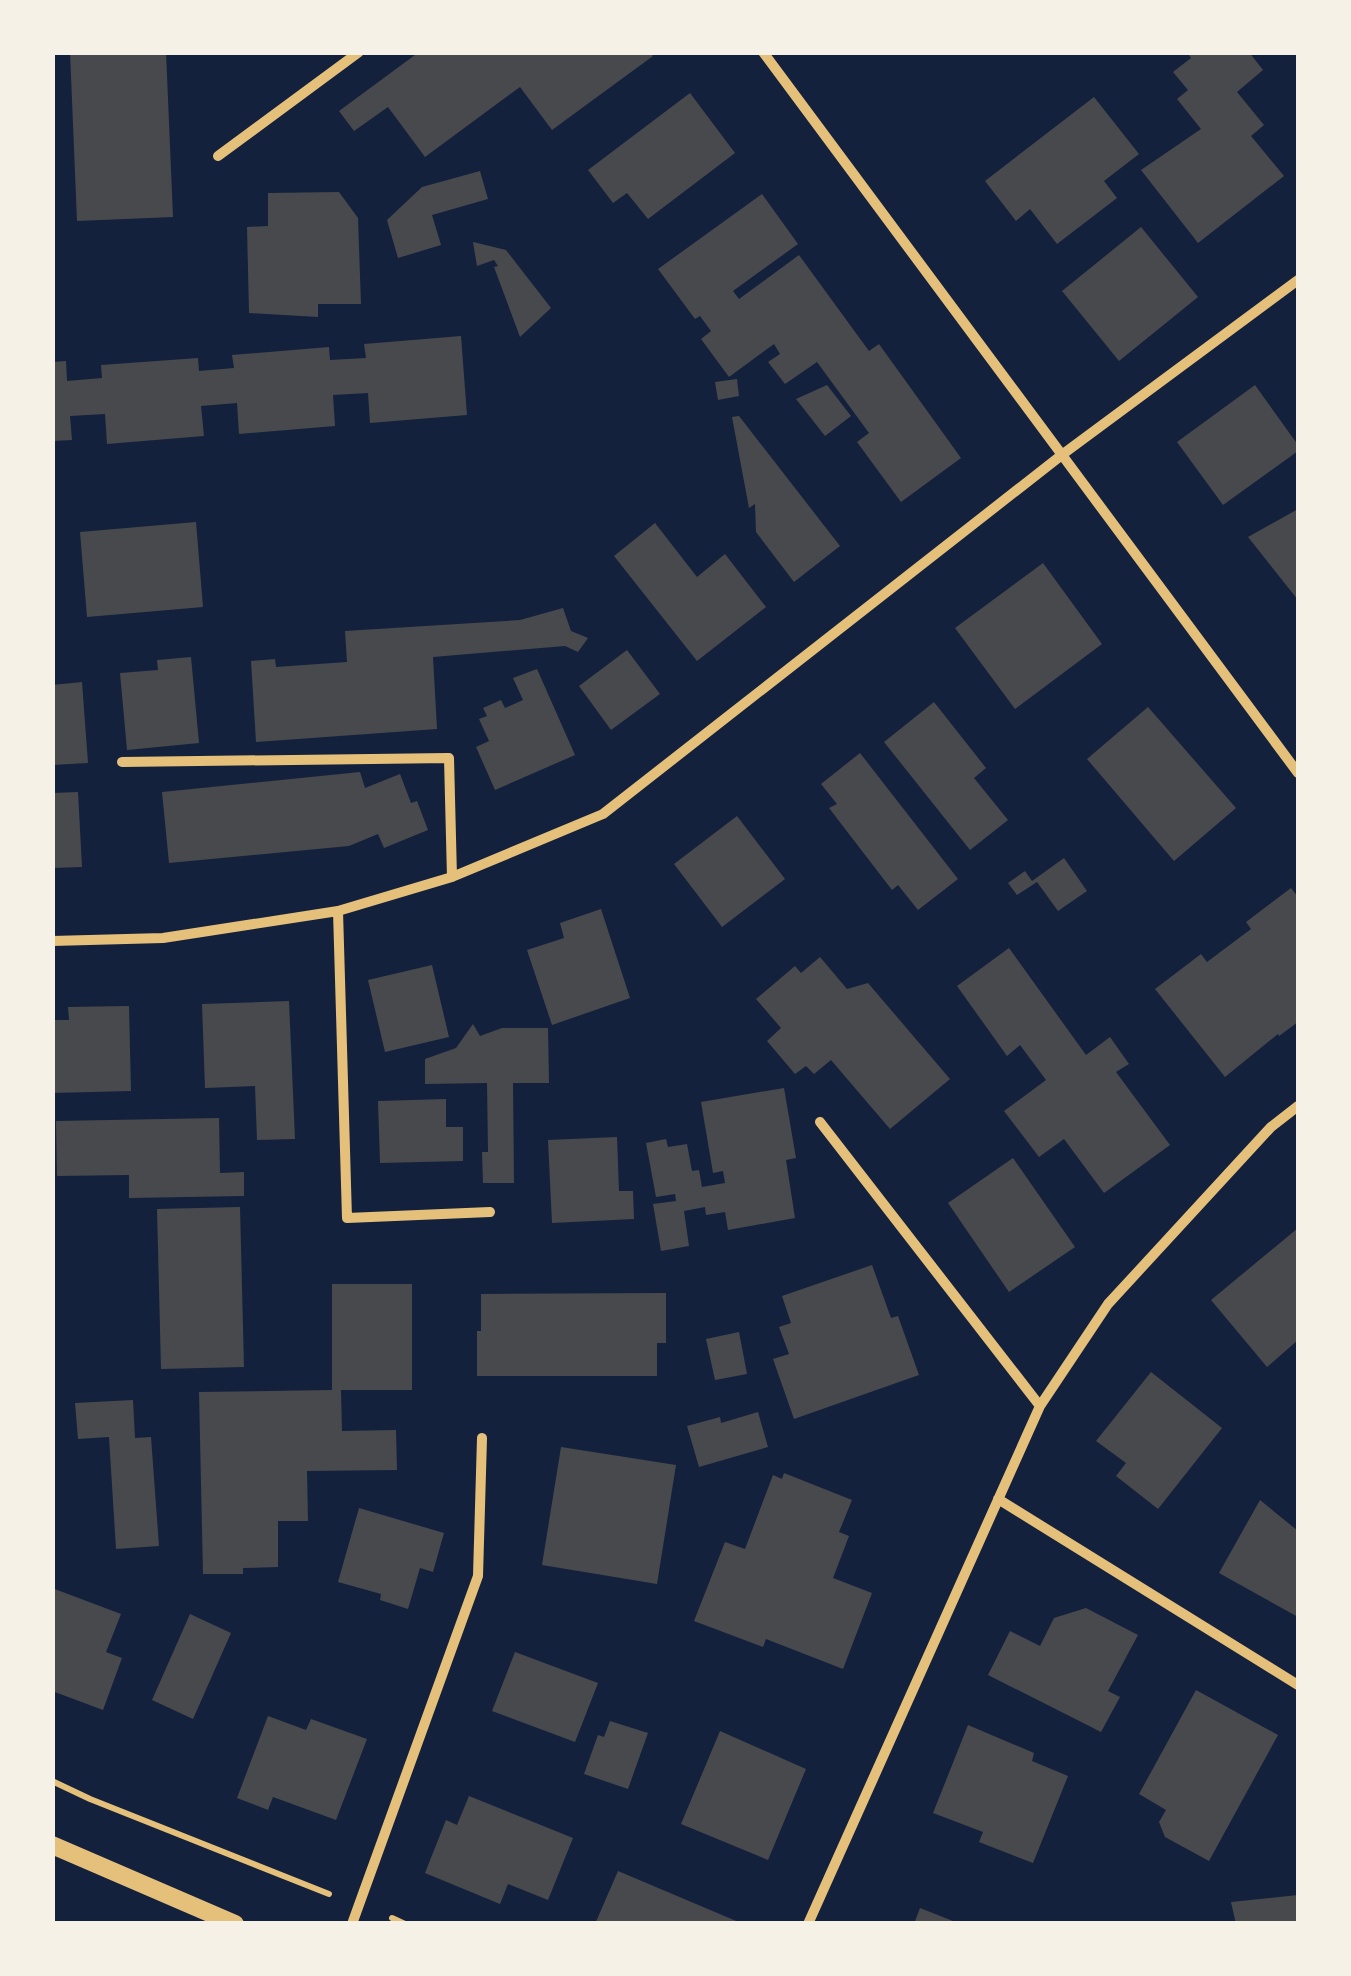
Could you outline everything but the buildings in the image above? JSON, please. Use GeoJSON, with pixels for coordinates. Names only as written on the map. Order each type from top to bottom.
{"type":"FeatureCollection","features":[{"type":"Feature","properties":{"kind":"street"},"geometry":{"type":"LineString","coordinates":[[218,156],[359,52]]}},
{"type":"Feature","properties":{"kind":"street"},"geometry":{"type":"LineString","coordinates":[[763,52],[1298,773]]}},
{"type":"Feature","properties":{"kind":"street"},"geometry":{"type":"LineString","coordinates":[[52,941],[163,938],[338,911],[452,877],[603,814],[1063,454],[1298,280]]}},
{"type":"Feature","properties":{"kind":"street"},"geometry":{"type":"LineString","coordinates":[[122,762],[449,758],[452,877]]}},
{"type":"Feature","properties":{"kind":"street"},"geometry":{"type":"LineString","coordinates":[[338,911],[347,1218],[490,1212]]}},
{"type":"Feature","properties":{"kind":"street"},"geometry":{"type":"LineString","coordinates":[[808,1924],[1040,1406],[1108,1304],[1271,1127],[1298,1106]]}},
{"type":"Feature","properties":{"kind":"street"},"geometry":{"type":"LineString","coordinates":[[820,1122],[1040,1406]]}},
{"type":"Feature","properties":{"kind":"street"},"geometry":{"type":"LineString","coordinates":[[352,1924],[478,1576],[482,1438]]}},
{"type":"Feature","properties":{"kind":"street"},"geometry":{"type":"LineString","coordinates":[[998,1499],[1298,1685]]}},
{"type":"Feature","properties":{"kind":"street"},"geometry":{"type":"LineString","coordinates":[[53,1846],[235,1924]]}},
{"type":"Feature","properties":{"kind":"path"},"geometry":{"type":"LineString","coordinates":[[52,1780],[90,1799],[406,1924]]}}]}
